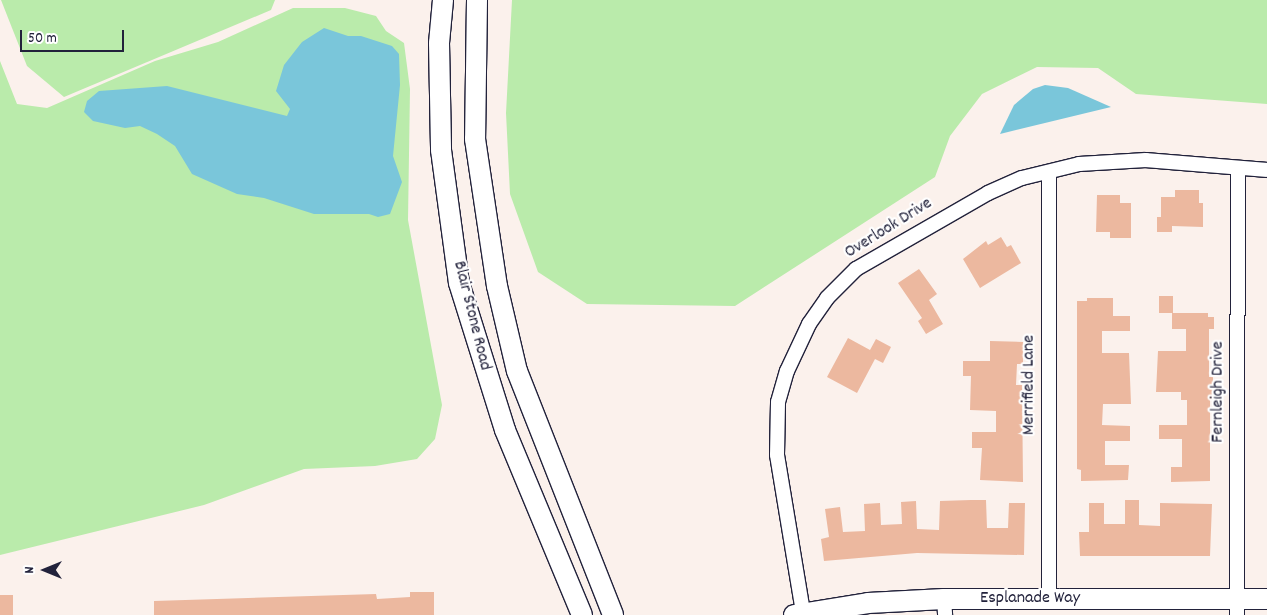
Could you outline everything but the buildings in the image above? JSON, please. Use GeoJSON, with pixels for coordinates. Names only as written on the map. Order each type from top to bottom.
{"type":"FeatureCollection","features":[{"type":"Feature","properties":{"kind":"street","name":"Blair Stone Road"},"geometry":{"type":"LineString","coordinates":[[443,0],[439,43],[441,150],[459,283],[505,430],[582,615]]}},
{"type":"Feature","properties":{"kind":"street","name":"Blair Stone Road"},"geometry":{"type":"LineString","coordinates":[[477,0],[475,140],[497,286],[517,371],[613,615]]}},
{"type":"Feature","properties":{"kind":"street","name":"Overlook Drive"},"geometry":{"type":"LineString","coordinates":[[799,614],[777,455],[776,424],[787,371],[808,324],[828,298],[856,269],[896,243],[988,193],[1022,178],[1079,164],[1146,160],[1267,170]]}},
{"type":"Feature","properties":{"kind":"street","name":"Fernleigh Drive"},"geometry":{"type":"LineString","coordinates":[[1238,169],[1238,607]]}},
{"type":"Feature","properties":{"kind":"street","name":"Merrifield Lane"},"geometry":{"type":"LineString","coordinates":[[1049,172],[1049,598]]}},
{"type":"Feature","properties":{"kind":"street","name":"Esplanade Way"},"geometry":{"type":"LineString","coordinates":[[799,614],[868,603],[944,607],[1049,598],[1238,607],[1267,599]]}},
{"type":"Feature","properties":{"kind":"green space"},"geometry":{"type":"Polygon","coordinates":[[[1,0],[275,0],[271,10],[64,97],[27,66],[1,0]]]}},
{"type":"Feature","properties":{"kind":"green space"},"geometry":{"type":"Polygon","coordinates":[[[512,0],[1267,0],[1267,104],[1136,94],[1098,68],[1037,67],[982,94],[950,136],[935,177],[735,306],[587,304],[538,272],[510,194],[506,113],[512,0]]]}},
{"type":"Feature","properties":{"kind":"green space"},"geometry":{"type":"Polygon","coordinates":[[[293,8],[345,8],[376,16],[386,31],[404,43],[410,89],[408,220],[442,405],[435,439],[417,459],[375,466],[304,469],[204,505],[0,555],[0,61],[17,104],[47,108],[155,61],[218,42],[293,8]]]}},
{"type":"Feature","properties":{"kind":"water"},"geometry":{"type":"Polygon","coordinates":[[[324,28],[348,36],[361,36],[392,46],[399,54],[400,85],[393,156],[402,182],[390,214],[378,217],[369,214],[314,214],[264,198],[237,194],[192,174],[175,146],[157,134],[140,126],[125,128],[93,121],[84,112],[87,101],[99,91],[167,86],[287,116],[290,109],[276,91],[284,65],[302,42],[324,28]]]}},
{"type":"Feature","properties":{"kind":"water"},"geometry":{"type":"Polygon","coordinates":[[[1045,85],[1068,88],[1111,107],[1000,134],[1014,105],[1033,89],[1045,85]]]}}]}
